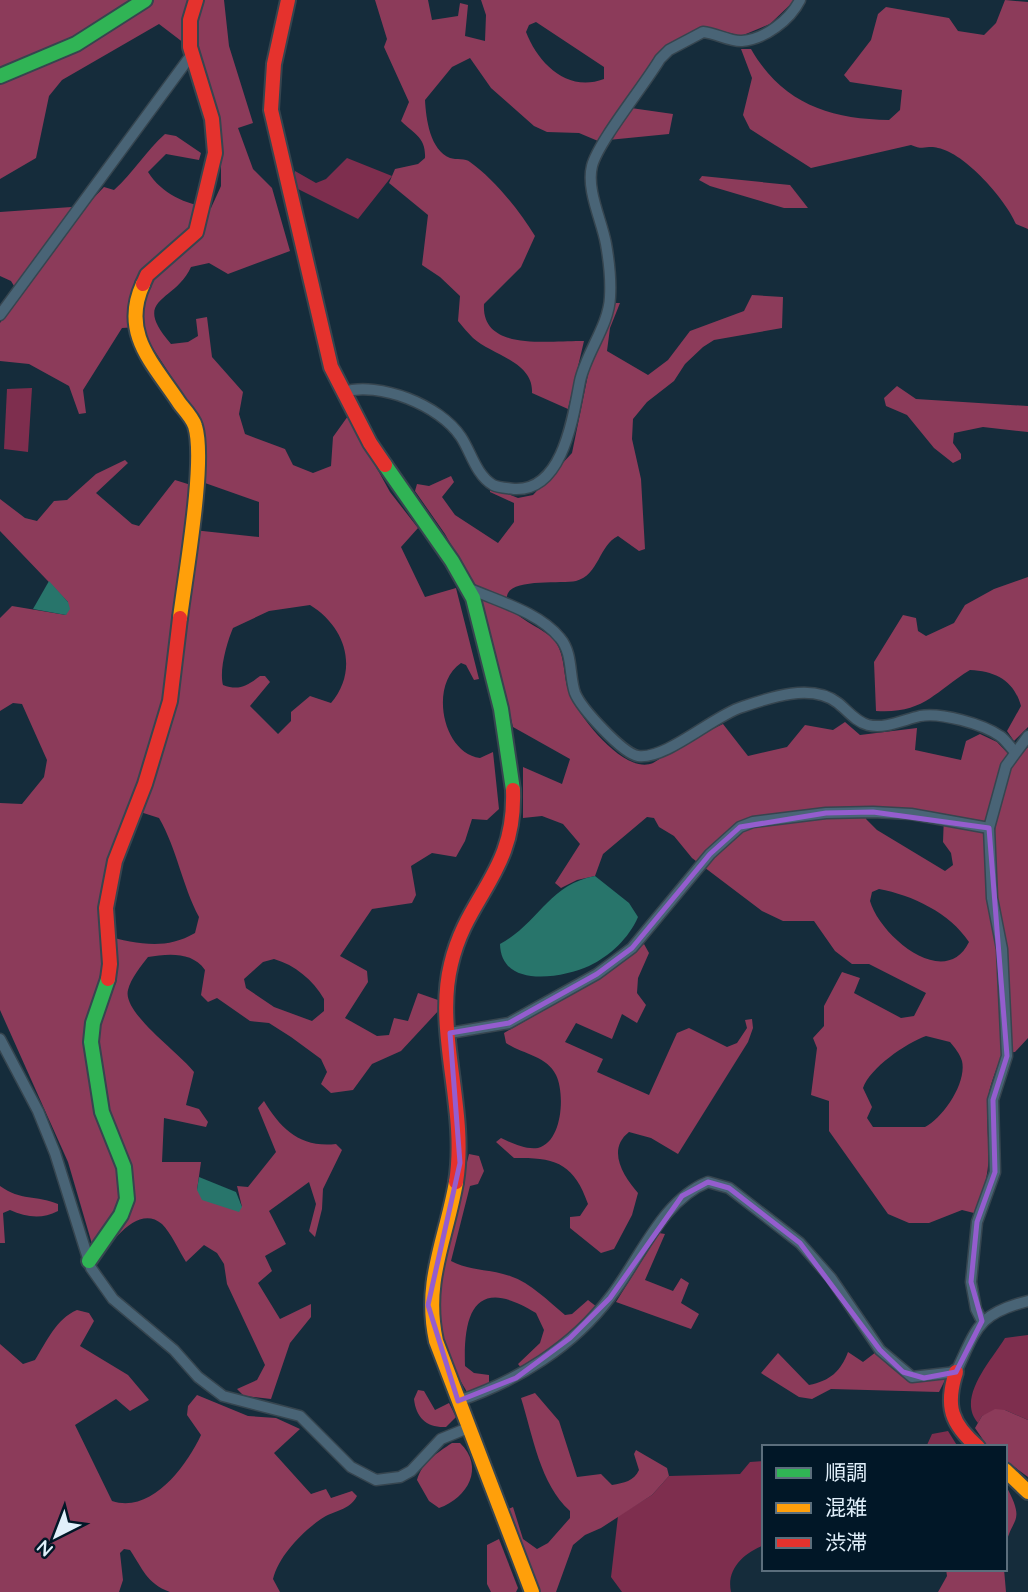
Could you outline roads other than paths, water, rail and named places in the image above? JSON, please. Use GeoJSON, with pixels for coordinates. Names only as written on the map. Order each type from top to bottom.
{"type":"FeatureCollection","features":[{"type":"Feature","properties":{"kind":"street"},"geometry":{"type":"LineString","coordinates":[[0,76],[64,53],[95,36],[145,0]]}},
{"type":"Feature","properties":{"kind":"street"},"geometry":{"type":"LineString","coordinates":[[89,1261],[116,1224],[127,1199],[124,1167],[102,1112],[91,1042],[93,1023],[110,964],[107,899],[115,860],[145,784],[170,701],[197,470],[195,426],[141,345],[133,323],[137,297],[147,275],[192,239],[201,222],[215,153],[212,119],[192,54],[190,20],[196,0]]}},
{"type":"Feature","properties":{"kind":"street"},"geometry":{"type":"LineString","coordinates":[[288,0],[272,82],[272,118],[326,346],[343,392],[370,443],[452,561],[465,587],[480,620],[505,733],[513,798],[503,858],[456,948],[449,976],[450,1033],[460,1163],[428,1305],[429,1319],[458,1401],[532,1592]]}},
{"type":"Feature","properties":{"kind":"street"},"geometry":{"type":"LineString","coordinates":[[343,392],[356,388],[410,400],[453,427],[479,472],[494,486],[524,489],[535,486],[550,471],[565,445],[588,353],[610,300],[606,245],[590,177],[596,154],[660,59],[669,50],[703,32],[740,41],[763,34],[794,13],[800,0]]}},
{"type":"Feature","properties":{"kind":"street"},"geometry":{"type":"LineString","coordinates":[[0,315],[192,54]]}},
{"type":"Feature","properties":{"kind":"street"},"geometry":{"type":"LineString","coordinates":[[465,587],[526,613],[555,632],[568,652],[575,694],[583,707],[619,745],[635,756],[648,756],[665,749],[740,707],[788,695],[817,692],[868,725],[887,725],[932,714],[946,716],[1000,736],[1014,752]]}},
{"type":"Feature","properties":{"kind":"street"},"geometry":{"type":"LineString","coordinates":[[982,1321],[976,1309],[971,1282],[977,1222],[995,1172],[993,1100],[1007,1056],[1002,949],[992,898],[989,828],[1006,766],[1028,736]]}},
{"type":"Feature","properties":{"kind":"street"},"geometry":{"type":"LineString","coordinates":[[450,1033],[509,1023],[597,974],[632,948],[710,854],[740,827],[753,822],[826,813],[873,812],[911,814],[989,828]]}},
{"type":"Feature","properties":{"kind":"street"},"geometry":{"type":"LineString","coordinates":[[0,1039],[38,1111],[55,1153],[89,1261],[113,1299],[159,1336],[214,1390],[237,1401],[300,1416],[351,1468],[376,1480],[400,1477],[411,1471],[441,1439],[468,1428]]}},
{"type":"Feature","properties":{"kind":"street"},"geometry":{"type":"LineString","coordinates":[[458,1401],[516,1378],[570,1338],[610,1298],[682,1196],[708,1182],[729,1188],[800,1243],[831,1278],[880,1350],[903,1372],[924,1378],[956,1373]]}},
{"type":"Feature","properties":{"kind":"street"},"geometry":{"type":"LineString","coordinates":[[976,1445],[951,1419],[949,1394],[956,1373],[982,1321],[999,1309],[1028,1301]]}},
{"type":"Feature","properties":{"kind":"street"},"geometry":{"type":"LineString","coordinates":[[1007,1472],[1028,1492]]}}]}
